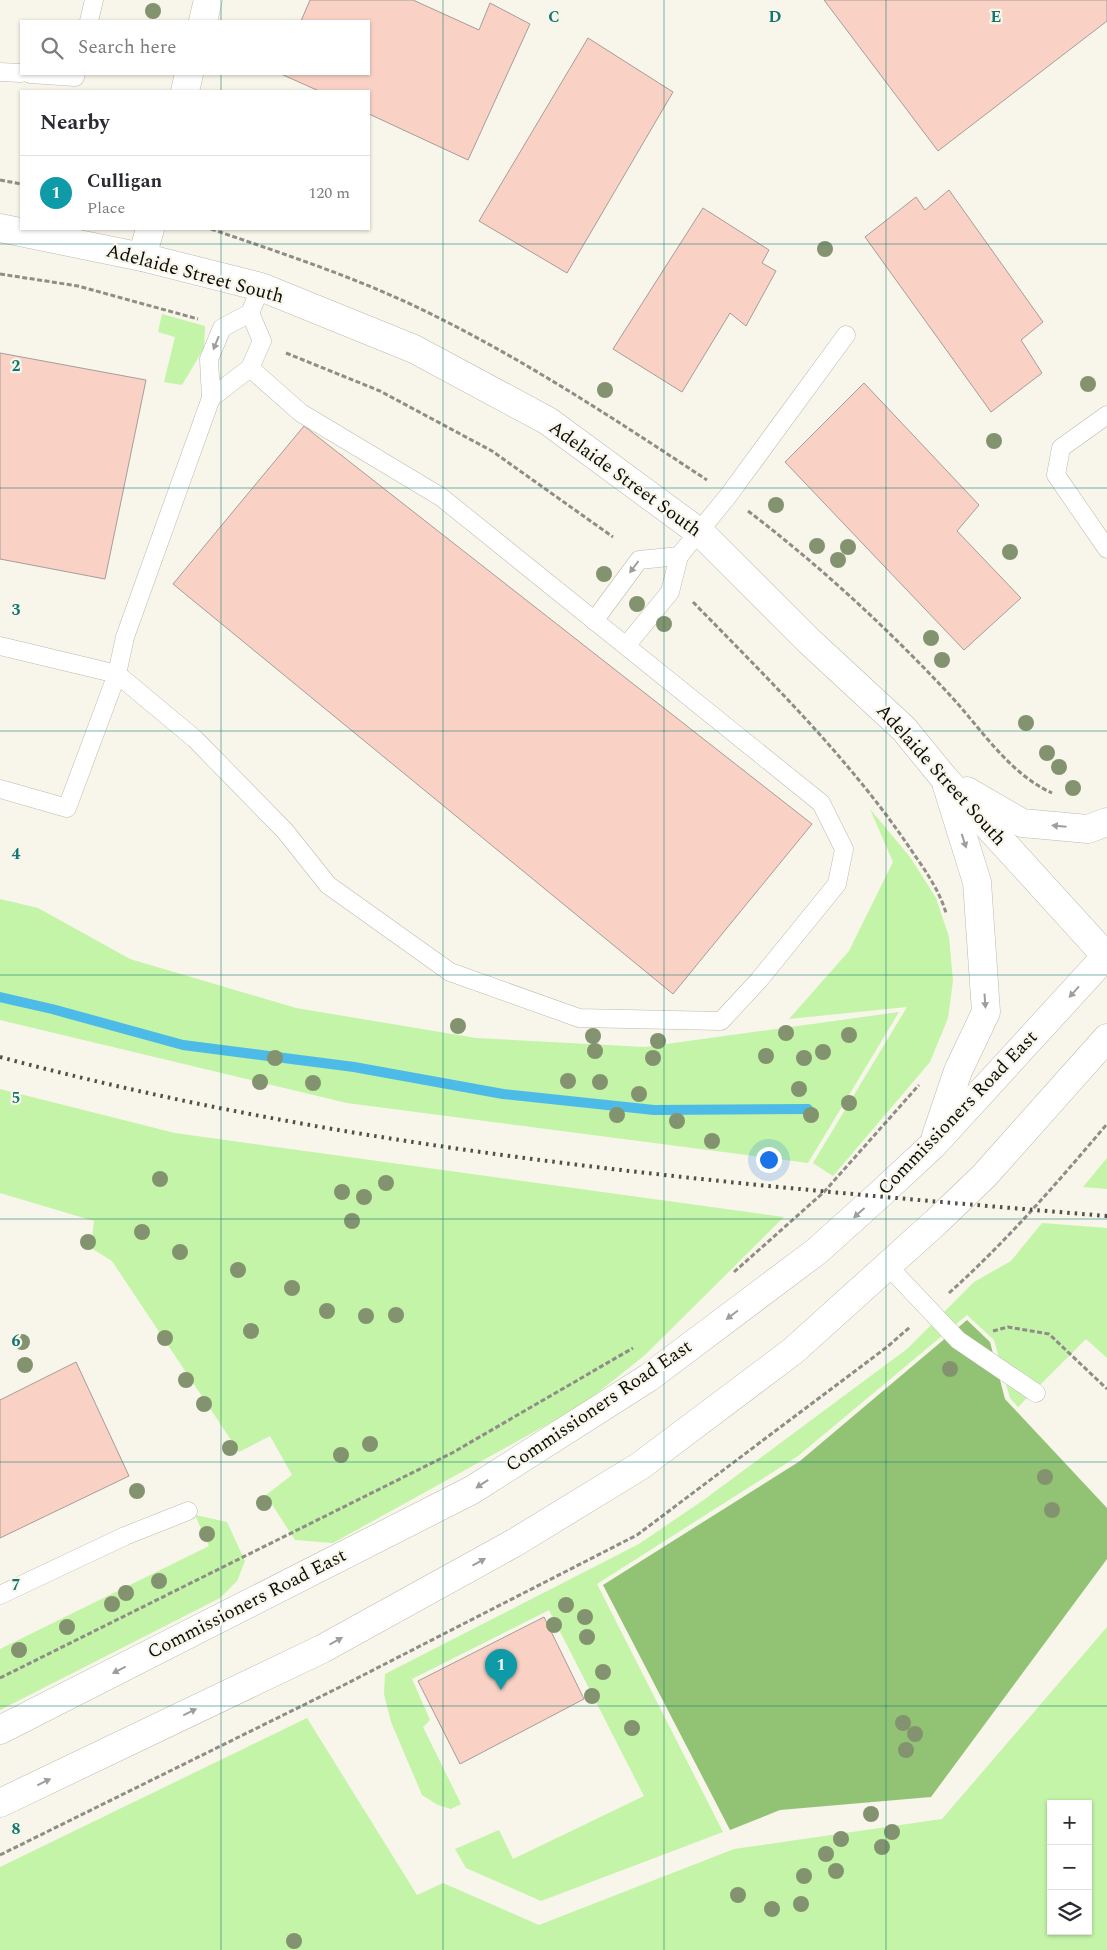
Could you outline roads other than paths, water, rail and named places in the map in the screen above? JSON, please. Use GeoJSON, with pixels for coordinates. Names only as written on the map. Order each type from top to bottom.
{"type":"FeatureCollection","features":[{"type":"Feature","properties":{"kind":"main road"},"geometry":{"type":"LineString","coordinates":[[203,20],[208,0]]}},
{"type":"Feature","properties":{"kind":"main road"},"geometry":{"type":"LineString","coordinates":[[185,90],[189,75]]}},
{"type":"Feature","properties":{"kind":"main road","name":"Adelaide Street South"},"geometry":{"type":"LineString","coordinates":[[0,228],[142,256],[261,287],[414,349],[548,421],[700,532],[809,641],[904,729],[944,778],[1107,956]]}},
{"type":"Feature","properties":{"kind":"main road"},"geometry":{"type":"LineString","coordinates":[[142,256],[150,230]]}},
{"type":"Feature","properties":{"kind":"main road"},"geometry":{"type":"LineString","coordinates":[[944,778],[1022,823],[1088,828],[1107,822]]}},
{"type":"Feature","properties":{"kind":"main road"},"geometry":{"type":"LineString","coordinates":[[933,1145],[958,1071],[986,1012],[977,882],[944,778]]}},
{"type":"Feature","properties":{"kind":"main road","name":"Commissioners Road East"},"geometry":{"type":"LineString","coordinates":[[0,1730],[472,1490],[663,1367],[817,1251],[933,1145],[1107,956]]}},
{"type":"Feature","properties":{"kind":"main road"},"geometry":{"type":"LineString","coordinates":[[0,1803],[322,1649],[514,1543],[640,1466],[793,1351],[888,1266],[984,1176],[1107,1038]]}},
{"type":"Feature","properties":{"kind":"lane"},"geometry":{"type":"LineString","coordinates":[[89,20],[94,0]]}},
{"type":"Feature","properties":{"kind":"lane"},"geometry":{"type":"LineString","coordinates":[[0,72],[20,73]]}},
{"type":"Feature","properties":{"kind":"lane"},"geometry":{"type":"LineString","coordinates":[[45,75],[75,77],[76,75]]}},
{"type":"Feature","properties":{"kind":"lane"},"geometry":{"type":"LineString","coordinates":[[0,789],[67,808],[117,674],[125,636],[210,398],[209,359],[222,328],[250,313],[261,287]]}},
{"type":"Feature","properties":{"kind":"lane"},"geometry":{"type":"LineString","coordinates":[[210,398],[250,368],[262,341],[250,313]]}},
{"type":"Feature","properties":{"kind":"lane"},"geometry":{"type":"LineString","coordinates":[[626,646],[670,592],[679,556],[700,532],[846,335]]}},
{"type":"Feature","properties":{"kind":"lane"},"geometry":{"type":"LineString","coordinates":[[0,646],[117,674],[195,739],[285,832],[328,885],[450,972],[579,1018],[721,1020],[759,980],[838,884],[844,849],[821,803],[441,497],[301,413],[250,368]]}},
{"type":"Feature","properties":{"kind":"lane"},"geometry":{"type":"LineString","coordinates":[[1107,415],[1061,448],[1056,475],[1107,549]]}},
{"type":"Feature","properties":{"kind":"lane"},"geometry":{"type":"LineString","coordinates":[[594,620],[639,560],[679,556]]}},
{"type":"Feature","properties":{"kind":"lane"},"geometry":{"type":"LineString","coordinates":[[888,1266],[958,1340],[1036,1393]]}},
{"type":"Feature","properties":{"kind":"lane"},"geometry":{"type":"LineString","coordinates":[[0,1595],[125,1536],[188,1511]]}},
{"type":"Feature","properties":{"kind":"waterway"},"geometry":{"type":"LineString","coordinates":[[0,997],[52,1009],[183,1045],[354,1067],[503,1094],[654,1110],[808,1109]]}},
{"type":"Feature","properties":{"kind":"railway"},"geometry":{"type":"LineString","coordinates":[[0,1057],[136,1090],[273,1118],[411,1142],[689,1178],[1107,1216]]}},
{"type":"Feature","properties":{"kind":"place","name":"Culligan"},"geometry":{"type":"Point","coordinates":[501,1690]}}]}
